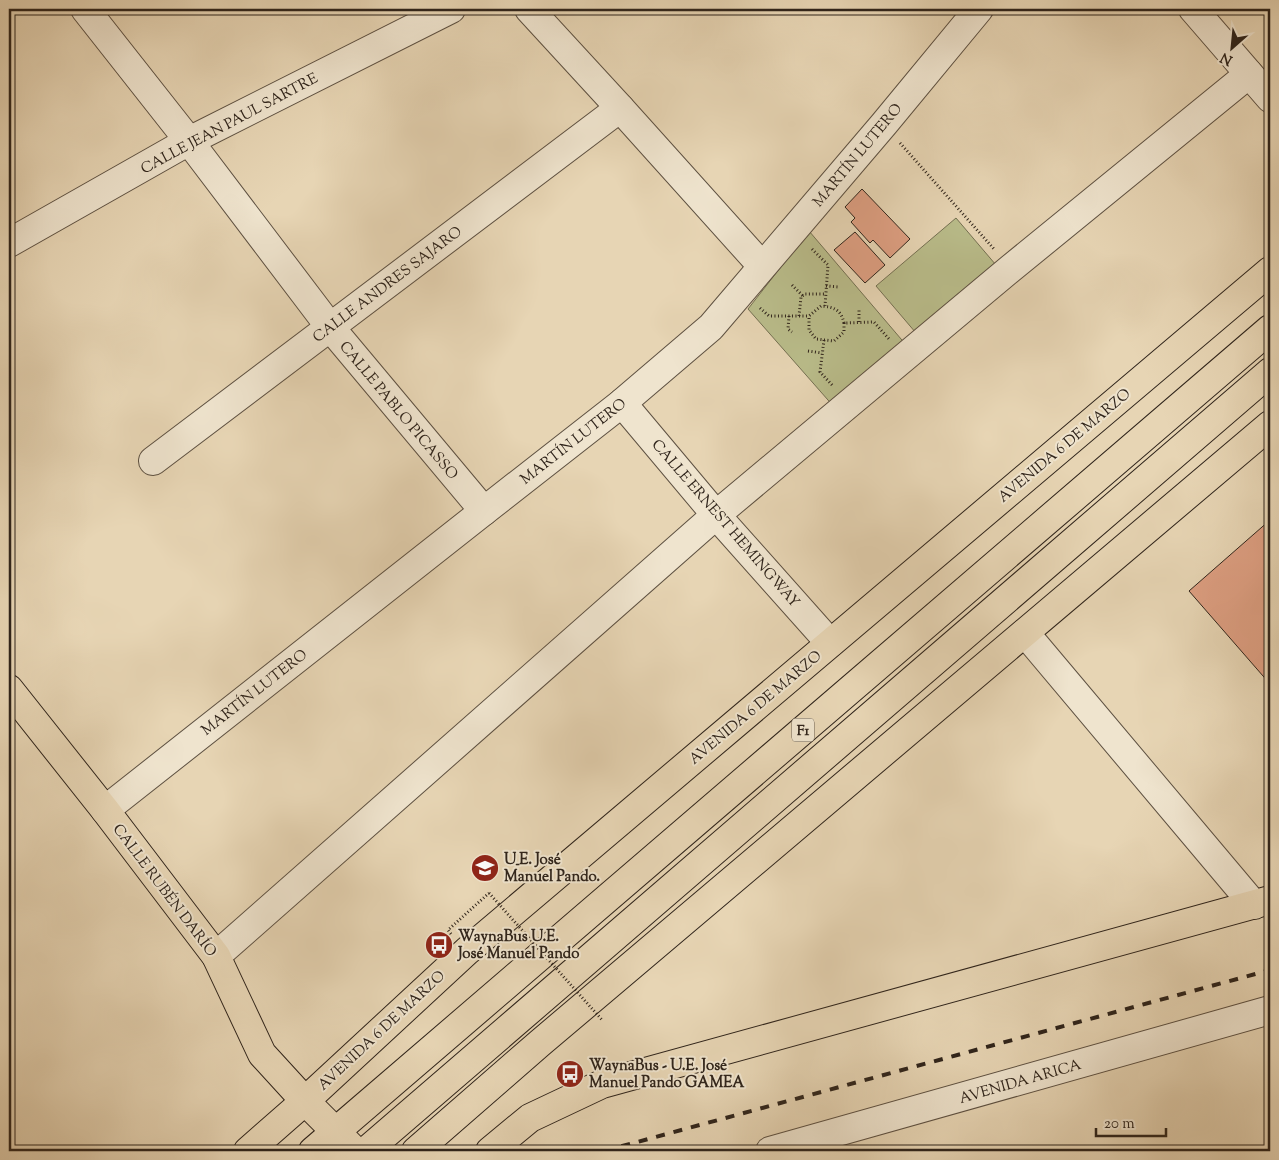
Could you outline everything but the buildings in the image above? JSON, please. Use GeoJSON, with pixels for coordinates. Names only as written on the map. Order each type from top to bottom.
{"type":"FeatureCollection","features":[{"type":"Feature","properties":{"kind":"main road","name":"AVENIDA 6 DE MARZO"},"geometry":{"type":"LineString","coordinates":[[248,1151],[305,1101],[467,951],[1270,271]]}},
{"type":"Feature","properties":{"kind":"main road","name":"F1"},"geometry":{"type":"LineString","coordinates":[[312,1151],[1270,329]]}},
{"type":"Feature","properties":{"kind":"main road","name":"F1"},"geometry":{"type":"LineString","coordinates":[[366,1151],[1270,372]]}},
{"type":"Feature","properties":{"kind":"main road"},"geometry":{"type":"LineString","coordinates":[[416,1151],[540,1043],[1270,425]]}},
{"type":"Feature","properties":{"kind":"main road","name":"CALLE RUBÉN DARÍO"},"geometry":{"type":"LineString","coordinates":[[9,689],[105,810],[216,956],[262,1054],[355,1151]]}},
{"type":"Feature","properties":{"kind":"main road"},"geometry":{"type":"LineString","coordinates":[[490,1151],[530,1118],[602,1084],[1262,902]]}},
{"type":"Feature","properties":{"kind":"street","name":"CALLE JEAN PAUL SARTRE"},"geometry":{"type":"LineString","coordinates":[[9,243],[189,141],[451,9]]}},
{"type":"Feature","properties":{"kind":"street"},"geometry":{"type":"LineString","coordinates":[[529,9],[762,266]]}},
{"type":"Feature","properties":{"kind":"street","name":"MARTÍN LUTERO"},"geometry":{"type":"LineString","coordinates":[[105,810],[622,403],[711,327],[979,9]]}},
{"type":"Feature","properties":{"kind":"street"},"geometry":{"type":"LineString","coordinates":[[1201,11],[1249,74],[1270,98]]}},
{"type":"Feature","properties":{"kind":"street","name":"CALLE PABLO PICASSO"},"geometry":{"type":"LineString","coordinates":[[94,12],[330,327],[484,511]]}},
{"type":"Feature","properties":{"kind":"street"},"geometry":{"type":"LineString","coordinates":[[216,956],[716,515],[1010,269],[1249,74]]}},
{"type":"Feature","properties":{"kind":"street","name":"CALLE ANDRES SAJARO"},"geometry":{"type":"LineString","coordinates":[[153,461],[620,108]]}},
{"type":"Feature","properties":{"kind":"street","name":"CALLE ERNEST HEMINGWAY"},"geometry":{"type":"LineString","coordinates":[[622,403],[716,515],[830,643]]}},
{"type":"Feature","properties":{"kind":"street"},"geometry":{"type":"LineString","coordinates":[[1025,633],[1262,902]]}},
{"type":"Feature","properties":{"kind":"street","name":"AVENIDA ARICA"},"geometry":{"type":"LineString","coordinates":[[770,1151],[1270,1010]]}},
{"type":"Feature","properties":{"kind":"path"},"geometry":{"type":"LineString","coordinates":[[884,124],[1010,269]]}},
{"type":"Feature","properties":{"kind":"path"},"geometry":{"type":"LineString","coordinates":[[809,246],[828,265],[825,306]]}},
{"type":"Feature","properties":{"kind":"path"},"geometry":{"type":"LineString","coordinates":[[792,285],[803,296]]}},
{"type":"Feature","properties":{"kind":"path"},"geometry":{"type":"LineString","coordinates":[[826,286],[839,287]]}},
{"type":"Feature","properties":{"kind":"path"},"geometry":{"type":"LineString","coordinates":[[799,316],[801,297],[805,294],[826,294]]}},
{"type":"Feature","properties":{"kind":"path"},"geometry":{"type":"LineString","coordinates":[[758,307],[769,316],[809,316],[820,306],[833,307],[842,316],[844,332],[834,341],[816,339],[809,330],[809,316]]}},
{"type":"Feature","properties":{"kind":"path"},"geometry":{"type":"LineString","coordinates":[[859,322],[860,308]]}},
{"type":"Feature","properties":{"kind":"path"},"geometry":{"type":"LineString","coordinates":[[789,316],[788,329],[792,332]]}},
{"type":"Feature","properties":{"kind":"path"},"geometry":{"type":"LineString","coordinates":[[844,323],[874,322],[895,345]]}},
{"type":"Feature","properties":{"kind":"path"},"geometry":{"type":"LineString","coordinates":[[824,340],[820,372],[839,393]]}},
{"type":"Feature","properties":{"kind":"path"},"geometry":{"type":"LineString","coordinates":[[808,352],[822,354]]}},
{"type":"Feature","properties":{"kind":"path"},"geometry":{"type":"LineString","coordinates":[[448,930],[489,894],[603,1021]]}},
{"type":"Feature","properties":{"kind":"green space"},"geometry":{"type":"Polygon","coordinates":[[[956,218],[996,265],[916,333],[876,286],[956,218]]]}},
{"type":"Feature","properties":{"kind":"green space"},"geometry":{"type":"Polygon","coordinates":[[[809,231],[907,346],[835,408],[748,309],[809,231]]]}},
{"type":"Feature","properties":{"kind":"railway"},"geometry":{"type":"LineString","coordinates":[[604,1151],[1270,970]]}},
{"type":"Feature","properties":{"kind":"place","name":"U_E. José Manuel Pando."},"geometry":{"type":"Point","coordinates":[485,868]}},
{"type":"Feature","properties":{"kind":"place","name":"WaynaBus U.E. José Manuel Pando"},"geometry":{"type":"Point","coordinates":[439,945]}},
{"type":"Feature","properties":{"kind":"place","name":"WaynaBus - U.E. José Manuel Pando GAMEA"},"geometry":{"type":"Point","coordinates":[570,1074]}}]}
